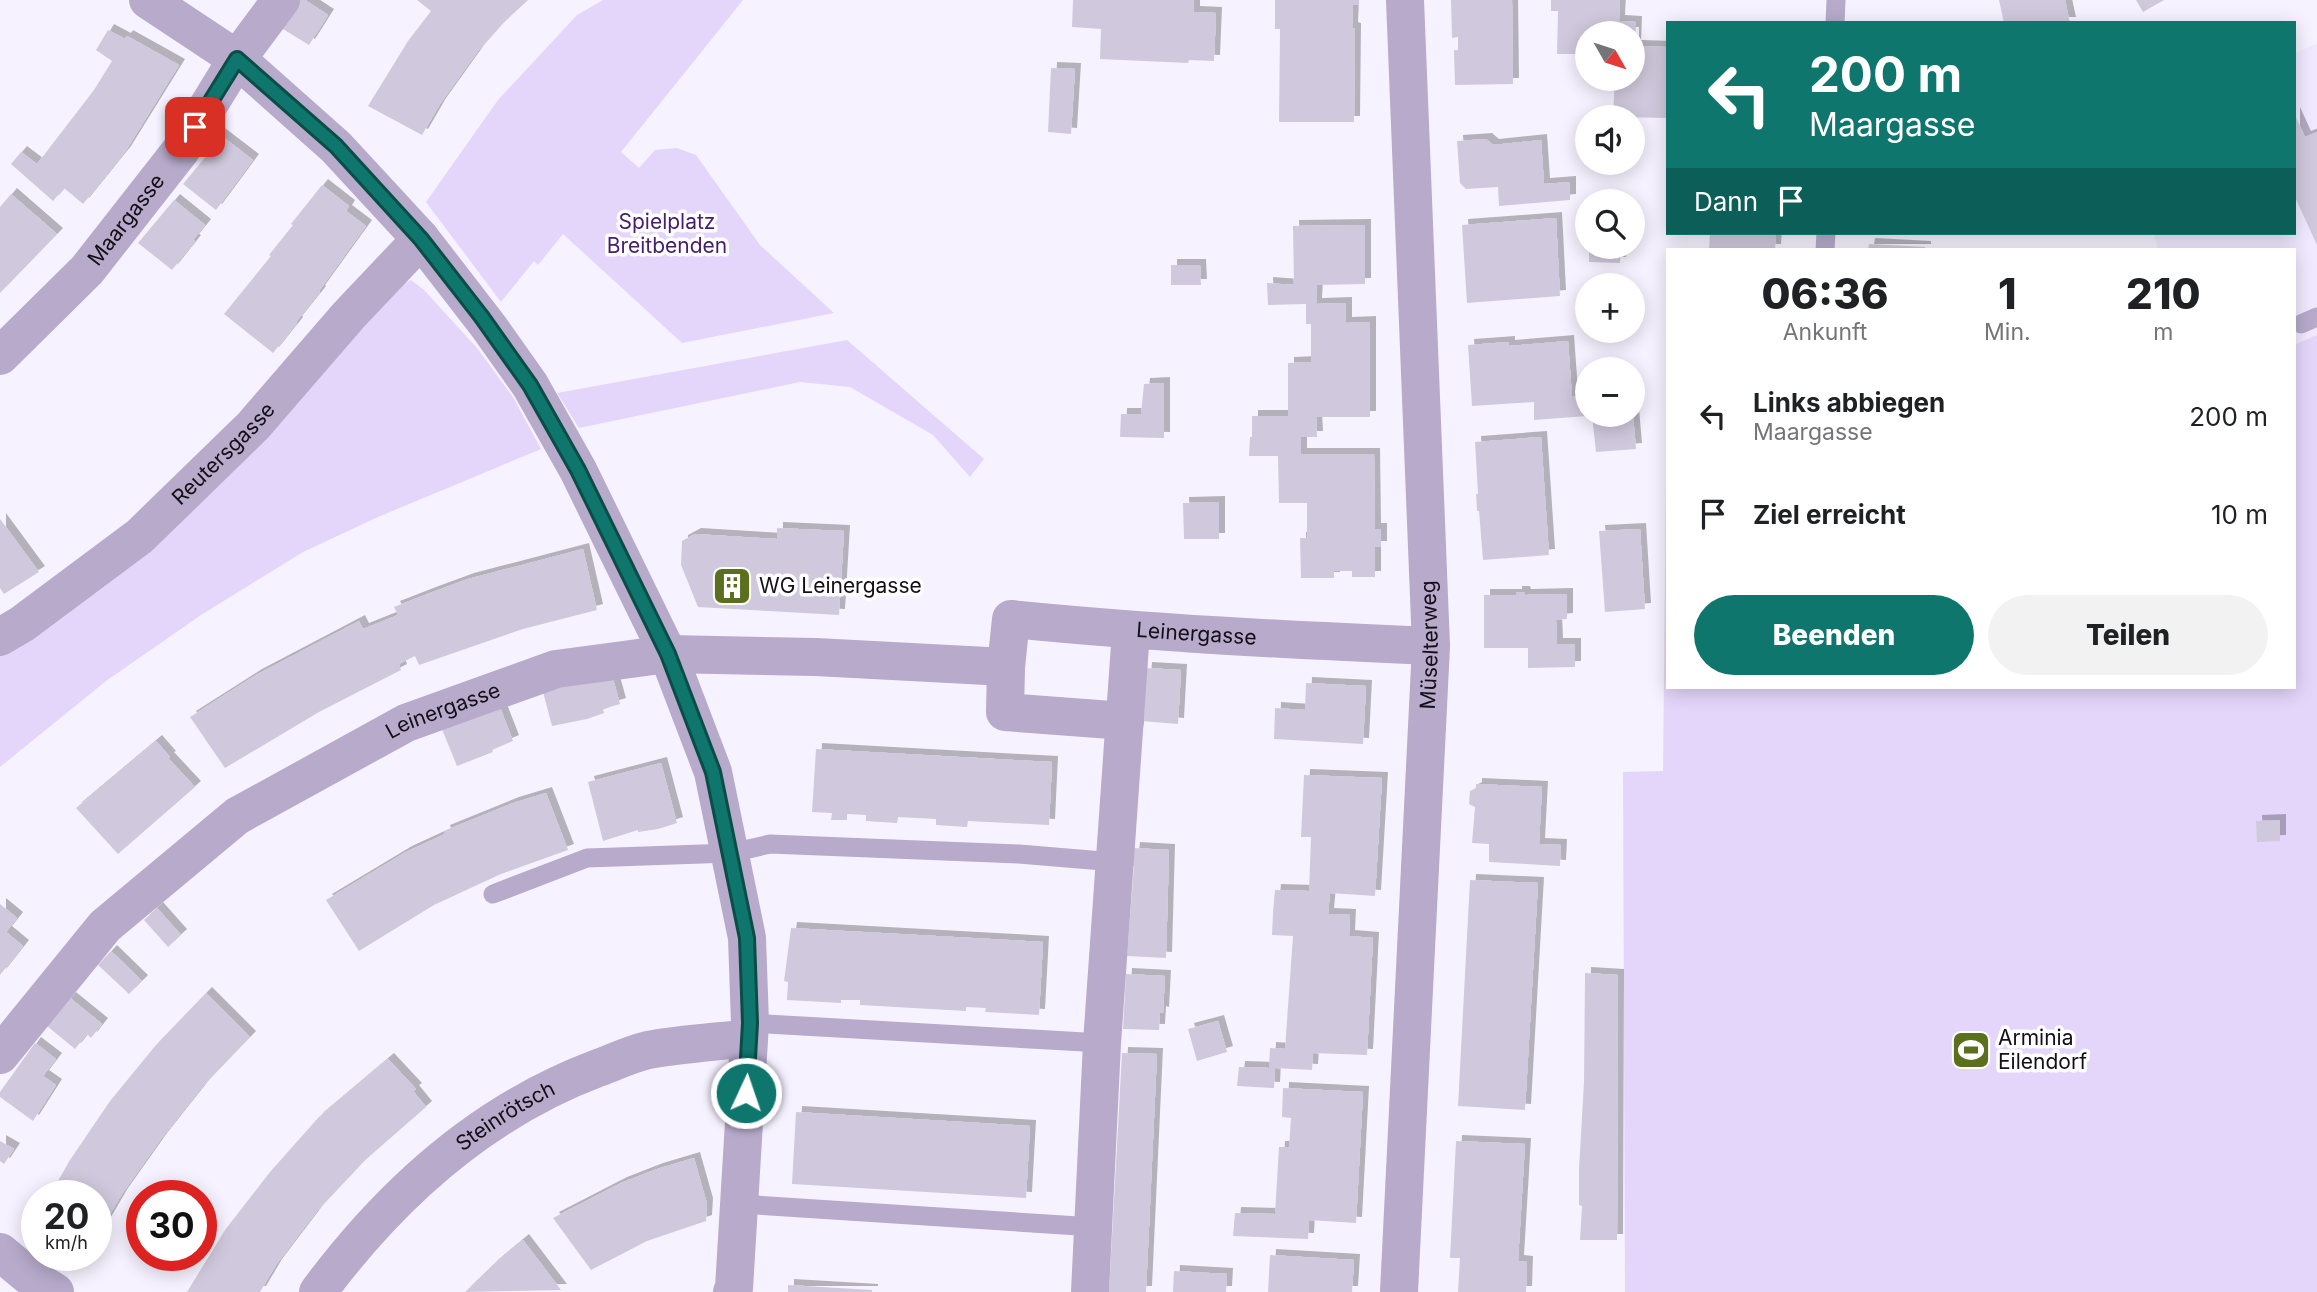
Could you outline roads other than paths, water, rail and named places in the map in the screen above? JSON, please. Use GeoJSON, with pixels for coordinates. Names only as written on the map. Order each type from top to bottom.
{"type":"FeatureCollection","features":[{"type":"Feature","properties":{"kind":"street"},"geometry":{"type":"LineString","coordinates":[[148,0],[237,59],[336,146],[421,239],[530,385],[578,470],[668,654],[713,772],[732,853],[747,938],[749,1031],[740,1204],[732,1292]]}},
{"type":"Feature","properties":{"kind":"street","name":"Maargasse"},"geometry":{"type":"LineString","coordinates":[[0,356],[87,270],[181,150],[237,59],[281,0]]}},
{"type":"Feature","properties":{"kind":"street","name":"Müselterweg"},"geometry":{"type":"LineString","coordinates":[[1399,1292],[1431,646],[1405,0]]}},
{"type":"Feature","properties":{"kind":"street","name":"Reutersgasse"},"geometry":{"type":"LineString","coordinates":[[0,637],[22,624],[140,536],[253,426],[349,315],[421,239]]}},
{"type":"Feature","properties":{"kind":"street","name":"Leinergasse"},"geometry":{"type":"LineString","coordinates":[[1125,721],[1005,712],[1011,619],[1131,631],[1431,646]]}},
{"type":"Feature","properties":{"kind":"street"},"geometry":{"type":"LineString","coordinates":[[1090,1292],[1102,1043],[1131,631]]}},
{"type":"Feature","properties":{"kind":"street","name":"Leinergasse"},"geometry":{"type":"LineString","coordinates":[[0,1055],[105,926],[237,816],[406,723],[556,669],[668,654],[817,657],[1006,667]]}},
{"type":"Feature","properties":{"kind":"street","name":"Steinrötsch"},"geometry":{"type":"LineString","coordinates":[[318,1292],[346,1253],[410,1185],[492,1121],[569,1079],[646,1050],[749,1031]]}},
{"type":"Feature","properties":{"kind":"street"},"geometry":{"type":"LineString","coordinates":[[0,1252],[29,1276],[55,1292]]}},
{"type":"Feature","properties":{"kind":"lane"},"geometry":{"type":"LineString","coordinates":[[1835,21],[1836,0]]}},
{"type":"Feature","properties":{"kind":"lane"},"geometry":{"type":"LineString","coordinates":[[493,894],[587,858],[732,853],[770,844],[1018,854],[1115,862]]}},
{"type":"Feature","properties":{"kind":"lane"},"geometry":{"type":"LineString","coordinates":[[749,1031],[1102,1043]]}},
{"type":"Feature","properties":{"kind":"lane"},"geometry":{"type":"LineString","coordinates":[[740,1204],[1094,1227]]}},
{"type":"Feature","properties":{"kind":"place","name":"WG Leinergasse"},"geometry":{"type":"Point","coordinates":[732,586]}},
{"type":"Feature","properties":{"kind":"place","name":"Arminia Eilendorf"},"geometry":{"type":"Point","coordinates":[1971,1050]}},
{"type":"Feature","properties":{"kind":"park label","name":"Spielplatz Breitbenden"},"geometry":{"type":"Point","coordinates":[667,234]}}]}
